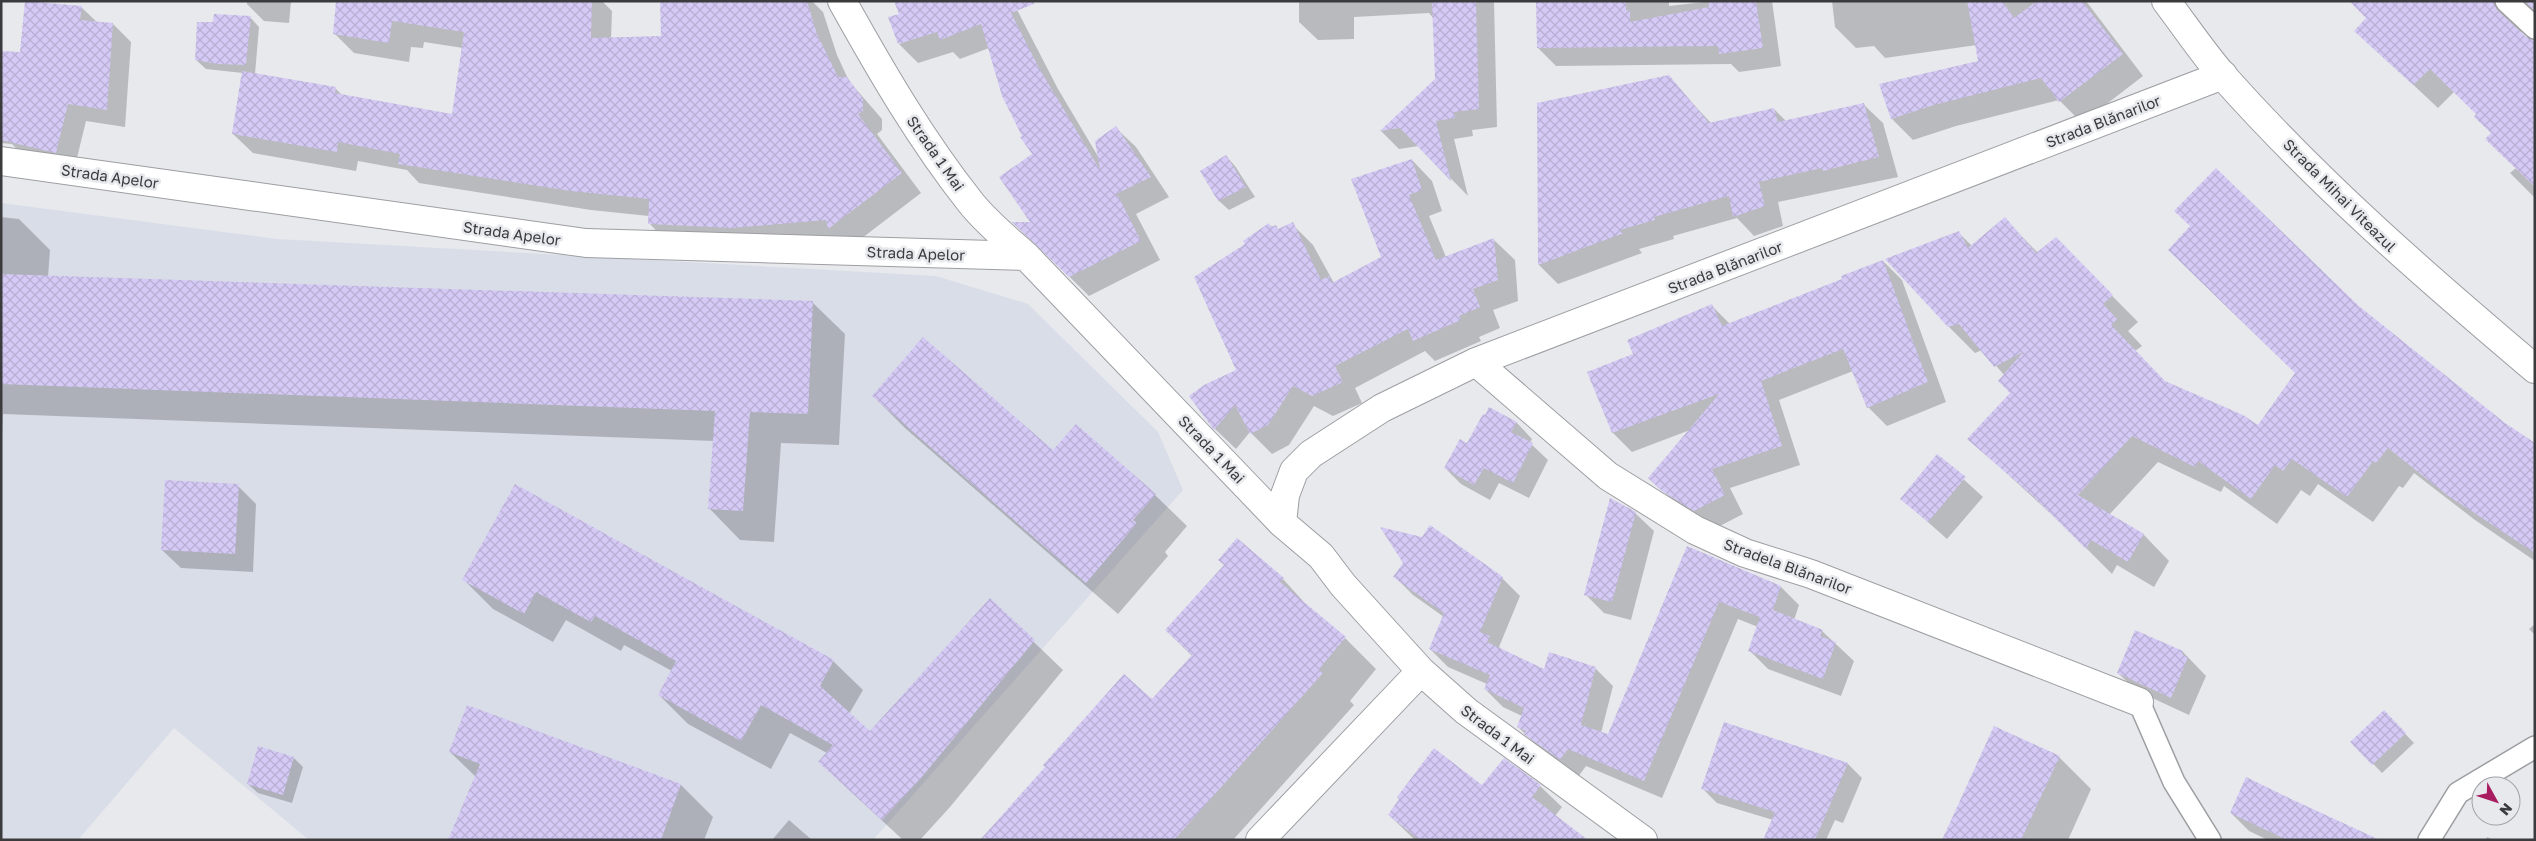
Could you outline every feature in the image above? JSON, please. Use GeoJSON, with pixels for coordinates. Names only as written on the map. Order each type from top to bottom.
{"type":"FeatureCollection","features":[{"type":"Feature","properties":{"kind":"street","name":"Strada 1 Mai"},"geometry":{"type":"LineString","coordinates":[[842,1],[889,85],[972,204],[1026,256],[1282,523],[1321,556],[1343,584],[1421,671],[1466,711],[1643,840]]}},
{"type":"Feature","properties":{"kind":"street","name":"Strada Mihai Viteazul"},"geometry":{"type":"LineString","coordinates":[[2166,1],[2223,75],[2325,182],[2386,242],[2535,369]]}},
{"type":"Feature","properties":{"kind":"street","name":"Strada Blănarilor"},"geometry":{"type":"LineString","coordinates":[[1282,523],[1285,495],[1294,471],[1311,454],[1382,408],[1476,362],[2223,75]]}},
{"type":"Feature","properties":{"kind":"street","name":"Strada Apelor"},"geometry":{"type":"LineString","coordinates":[[1,161],[586,243],[1026,256]]}},
{"type":"Feature","properties":{"kind":"street","name":"Stradela Blănarilor"},"geometry":{"type":"LineString","coordinates":[[1476,362],[1608,476],[1695,530],[1745,552],[1811,574],[2139,702]]}},
{"type":"Feature","properties":{"kind":"street"},"geometry":{"type":"LineString","coordinates":[[1260,840],[1421,671]]}},
{"type":"Feature","properties":{"kind":"lane"},"geometry":{"type":"LineString","coordinates":[[2506,1],[2535,28]]}},
{"type":"Feature","properties":{"kind":"lane"},"geometry":{"type":"LineString","coordinates":[[2139,702],[2174,782],[2210,840]]}},
{"type":"Feature","properties":{"kind":"lane"},"geometry":{"type":"LineString","coordinates":[[2429,840],[2458,793],[2535,747]]}},
{"type":"Feature","properties":{"kind":"shaded area"},"geometry":{"type":"Polygon","coordinates":[[[1,203],[277,239],[936,276],[1028,304],[1158,432],[1183,490],[873,840],[309,840],[174,728],[78,840],[1,840],[1,203]]]}},
{"type":"Feature","properties":{"kind":"building"},"geometry":{"type":"Polygon","coordinates":[[[25,1],[82,6],[80,20],[113,23],[107,110],[68,104],[56,153],[1,140],[1,51],[20,52],[25,1]]]}},
{"type":"Feature","properties":{"kind":"building"},"geometry":{"type":"Polygon","coordinates":[[[336,1],[592,1],[591,38],[661,36],[660,1],[807,1],[817,34],[838,77],[847,77],[863,99],[863,111],[858,114],[902,173],[828,229],[826,220],[732,228],[648,224],[649,199],[571,191],[398,164],[400,154],[338,142],[337,152],[232,134],[242,71],[336,87],[335,93],[452,114],[464,32],[392,21],[389,43],[333,34],[336,1]]]}},
{"type":"Feature","properties":{"kind":"building"},"geometry":{"type":"Polygon","coordinates":[[[894,1],[1034,1],[1034,4],[1011,13],[1039,68],[1100,170],[1095,141],[1116,126],[1151,177],[1114,195],[1118,196],[1141,241],[1069,277],[1012,222],[1030,222],[999,177],[1032,154],[1020,137],[1022,136],[1002,96],[981,24],[940,40],[937,32],[898,44],[888,17],[899,14],[894,1]]]}},
{"type":"Feature","properties":{"kind":"building"},"geometry":{"type":"Polygon","coordinates":[[[1432,1],[1476,1],[1479,109],[1454,112],[1455,118],[1436,121],[1451,181],[1400,128],[1380,131],[1435,79],[1432,1]]]}},
{"type":"Feature","properties":{"kind":"building"},"geometry":{"type":"Polygon","coordinates":[[[1536,1],[1626,1],[1626,10],[1630,11],[1630,22],[1709,7],[1709,1],[1756,1],[1763,48],[1719,54],[1718,46],[1537,48],[1536,1]]]}},
{"type":"Feature","properties":{"kind":"building"},"geometry":{"type":"Polygon","coordinates":[[[1967,1],[2002,1],[2014,18],[2037,1],[2082,1],[2123,54],[2059,102],[2041,78],[1934,105],[1891,119],[1879,84],[1978,61],[1967,1]]]}},
{"type":"Feature","properties":{"kind":"building"},"geometry":{"type":"Polygon","coordinates":[[[2349,1],[2494,1],[2497,10],[2526,37],[2535,40],[2535,187],[2485,139],[2491,133],[2474,117],[2476,114],[2430,69],[2413,85],[2354,31],[2366,18],[2349,1]]]}},
{"type":"Feature","properties":{"kind":"building"},"geometry":{"type":"Polygon","coordinates":[[[2525,1],[2535,1],[2535,11],[2525,1]]]}},
{"type":"Feature","properties":{"kind":"building"},"geometry":{"type":"Polygon","coordinates":[[[214,14],[251,16],[246,65],[217,64],[195,60],[197,22],[213,22],[214,14]]]}},
{"type":"Feature","properties":{"kind":"building"},"geometry":{"type":"Polygon","coordinates":[[[1669,75],[1709,123],[1774,108],[1778,122],[1864,103],[1879,157],[1823,171],[1822,168],[1759,182],[1765,206],[1733,217],[1729,196],[1654,217],[1655,220],[1620,230],[1624,233],[1538,265],[1537,103],[1669,75]]]}},
{"type":"Feature","properties":{"kind":"building"},"geometry":{"type":"Polygon","coordinates":[[[1226,155],[1246,187],[1218,201],[1200,171],[1226,155]]]}},
{"type":"Feature","properties":{"kind":"building"},"geometry":{"type":"Polygon","coordinates":[[[1412,159],[1422,190],[1409,195],[1436,260],[1494,238],[1498,280],[1473,289],[1480,307],[1459,316],[1461,320],[1413,341],[1408,329],[1335,366],[1343,382],[1312,396],[1293,386],[1268,425],[1250,434],[1235,405],[1214,430],[1189,396],[1204,385],[1236,370],[1194,277],[1245,244],[1243,241],[1269,223],[1271,227],[1276,225],[1278,229],[1293,222],[1321,280],[1329,276],[1332,283],[1381,257],[1351,179],[1412,159]]]}},
{"type":"Feature","properties":{"kind":"building"},"geometry":{"type":"Polygon","coordinates":[[[2216,168],[2360,307],[2505,423],[2535,443],[2535,553],[2447,495],[2388,448],[2376,463],[2373,461],[2347,497],[2292,459],[2283,471],[2275,465],[2251,499],[2198,461],[2195,467],[2132,436],[2078,495],[2144,534],[2128,562],[2091,540],[2086,549],[2034,497],[1967,439],[2010,393],[1998,381],[2023,352],[1994,367],[1959,324],[1948,327],[1885,259],[1959,231],[1968,248],[2005,217],[2036,253],[2056,237],[2113,295],[2103,304],[2117,319],[2111,325],[2165,381],[2243,415],[2258,425],[2295,373],[2168,250],[2190,226],[2174,211],[2216,168]]]}},
{"type":"Feature","properties":{"kind":"building"},"geometry":{"type":"Polygon","coordinates":[[[1883,260],[1928,382],[1867,408],[1843,349],[1761,381],[1782,446],[1712,469],[1725,495],[1694,511],[1662,491],[1648,478],[1719,394],[1612,433],[1587,372],[1633,354],[1627,340],[1712,304],[1722,326],[1842,279],[1841,276],[1883,260]]]}},
{"type":"Feature","properties":{"kind":"building"},"geometry":{"type":"Polygon","coordinates":[[[1,274],[813,301],[808,414],[750,412],[743,511],[708,509],[715,411],[1,384],[1,274]]]}},
{"type":"Feature","properties":{"kind":"building"},"geometry":{"type":"Polygon","coordinates":[[[923,337],[1053,450],[1076,424],[1156,494],[1133,520],[1137,523],[1086,583],[872,396],[923,337]]]}},
{"type":"Feature","properties":{"kind":"building"},"geometry":{"type":"Polygon","coordinates":[[[1489,407],[1517,422],[1511,432],[1533,443],[1513,483],[1484,468],[1474,485],[1444,468],[1460,439],[1467,443],[1489,407]]]}},
{"type":"Feature","properties":{"kind":"building"},"geometry":{"type":"Polygon","coordinates":[[[1937,454],[1966,477],[1928,522],[1900,499],[1937,454]]]}},
{"type":"Feature","properties":{"kind":"building"},"geometry":{"type":"Polygon","coordinates":[[[165,480],[239,484],[235,554],[161,550],[165,480]]]}},
{"type":"Feature","properties":{"kind":"building"},"geometry":{"type":"Polygon","coordinates":[[[515,484],[834,660],[820,686],[870,731],[990,598],[1035,640],[921,778],[882,820],[818,762],[833,745],[761,705],[741,741],[658,695],[676,661],[595,616],[591,622],[536,592],[524,614],[462,580],[515,484]]]}},
{"type":"Feature","properties":{"kind":"building"},"geometry":{"type":"Polygon","coordinates":[[[1610,498],[1636,512],[1612,602],[1584,595],[1610,498]]]}},
{"type":"Feature","properties":{"kind":"building"},"geometry":{"type":"Polygon","coordinates":[[[1430,525],[1503,577],[1480,632],[1490,636],[1487,642],[1544,669],[1549,652],[1596,667],[1581,725],[1608,734],[1687,546],[1781,586],[1773,610],[1823,630],[1820,636],[1836,642],[1823,679],[1748,651],[1760,617],[1719,602],[1644,781],[1568,749],[1560,760],[1524,734],[1526,731],[1517,727],[1524,708],[1484,689],[1490,675],[1429,649],[1444,613],[1393,577],[1403,563],[1380,527],[1422,537],[1430,525]]]}},
{"type":"Feature","properties":{"kind":"building"},"geometry":{"type":"Polygon","coordinates":[[[1237,538],[1284,578],[1280,582],[1346,637],[1319,669],[1323,673],[1174,840],[980,840],[1045,767],[1043,765],[1124,674],[1152,699],[1192,655],[1165,630],[1224,565],[1218,560],[1237,538]]]}},
{"type":"Feature","properties":{"kind":"building"},"geometry":{"type":"Polygon","coordinates":[[[2135,630],[2183,651],[2182,654],[2188,657],[2171,698],[2117,673],[2135,630]]]}},
{"type":"Feature","properties":{"kind":"building"},"geometry":{"type":"Polygon","coordinates":[[[467,705],[681,784],[661,840],[448,840],[480,764],[449,752],[467,705]]]}},
{"type":"Feature","properties":{"kind":"building"},"geometry":{"type":"Polygon","coordinates":[[[2384,710],[2406,733],[2372,765],[2350,742],[2384,710]]]}},
{"type":"Feature","properties":{"kind":"building"},"geometry":{"type":"Polygon","coordinates":[[[1724,722],[1848,763],[1815,840],[1763,840],[1775,812],[1701,789],[1724,722]]]}},
{"type":"Feature","properties":{"kind":"building"},"geometry":{"type":"Polygon","coordinates":[[[1994,726],[2060,756],[2021,840],[1942,840],[1994,726]]]}},
{"type":"Feature","properties":{"kind":"building"},"geometry":{"type":"Polygon","coordinates":[[[258,746],[294,757],[283,795],[247,784],[258,746]]]}},
{"type":"Feature","properties":{"kind":"building"},"geometry":{"type":"Polygon","coordinates":[[[1434,748],[1482,785],[1504,758],[1541,785],[1532,797],[1588,840],[1420,840],[1388,815],[1399,799],[1397,797],[1434,748]]]}},
{"type":"Feature","properties":{"kind":"building"},"geometry":{"type":"Polygon","coordinates":[[[2246,777],[2380,840],[2287,840],[2230,813],[2246,777]]]}}]}
